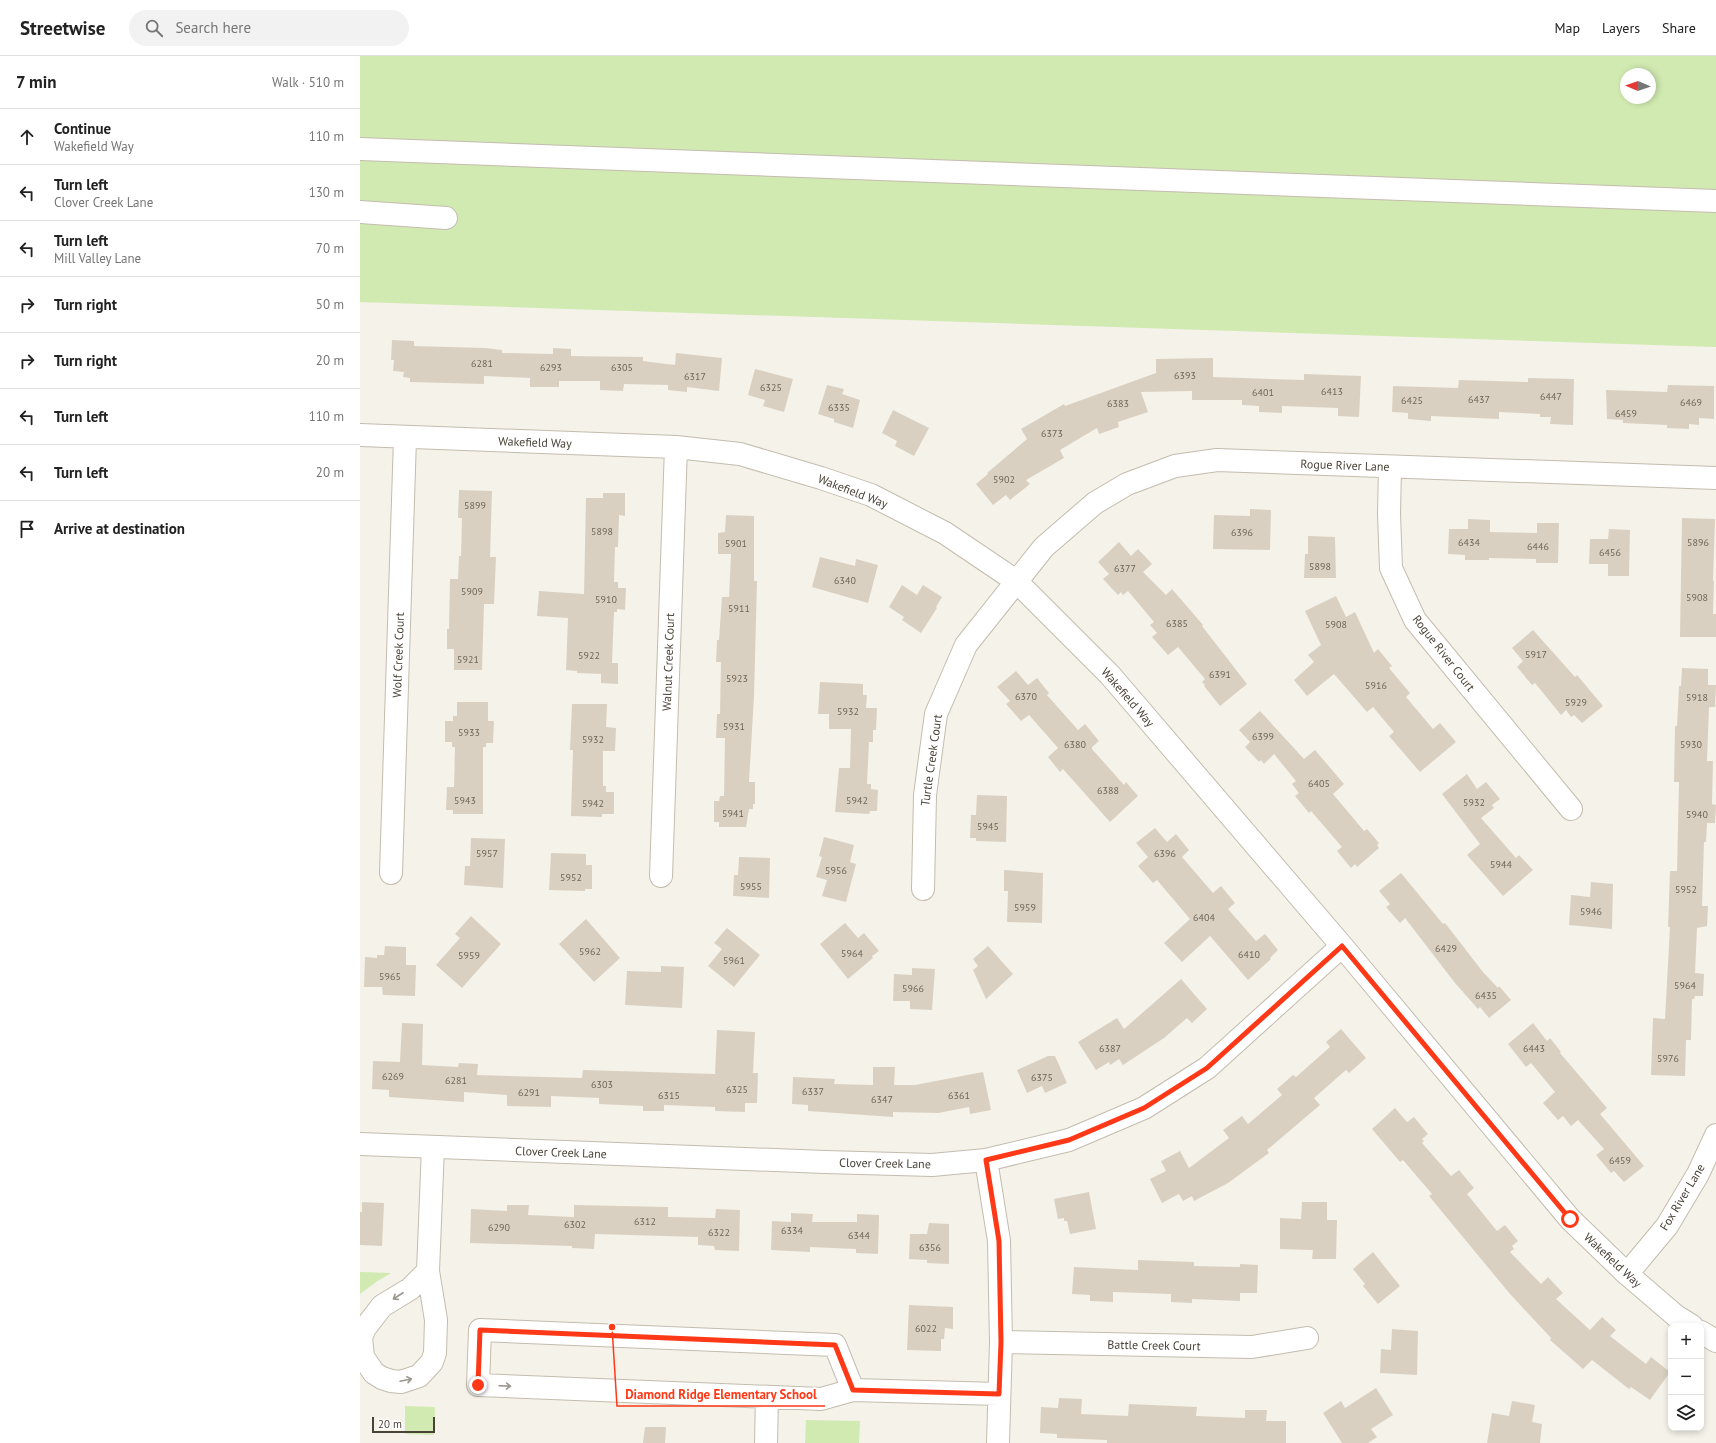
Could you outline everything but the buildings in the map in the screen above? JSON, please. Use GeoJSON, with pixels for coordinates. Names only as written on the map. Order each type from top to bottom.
{"type":"FeatureCollection","features":[{"type":"Feature","properties":{"kind":"street"},"geometry":{"type":"LineString","coordinates":[[360,149],[1716,201]]}},
{"type":"Feature","properties":{"kind":"street"},"geometry":{"type":"LineString","coordinates":[[360,212],[446,218]]}},
{"type":"Feature","properties":{"kind":"street","name":"Wakefield Way"},"geometry":{"type":"LineString","coordinates":[[360,435],[405,438],[676,447],[740,454],[821,478],[871,495],[945,533],[1016,582],[1110,675],[1342,946],[1570,1219],[1628,1274],[1676,1316],[1687,1323]]}},
{"type":"Feature","properties":{"kind":"street","name":"Wolf Creek Court"},"geometry":{"type":"LineString","coordinates":[[391,873],[405,438]]}},
{"type":"Feature","properties":{"kind":"street","name":"Walnut Creek Court"},"geometry":{"type":"LineString","coordinates":[[661,876],[676,447]]}},
{"type":"Feature","properties":{"kind":"street","name":"Rogue River Lane"},"geometry":{"type":"LineString","coordinates":[[1016,582],[1044,546],[1095,502],[1127,484],[1175,466],[1217,460],[1716,478]]}},
{"type":"Feature","properties":{"kind":"street","name":"Rogue River Court"},"geometry":{"type":"LineString","coordinates":[[1390,467],[1391,568],[1415,620],[1571,810]]}},
{"type":"Feature","properties":{"kind":"street","name":"Turtle Creek Court"},"geometry":{"type":"LineString","coordinates":[[923,889],[925,795],[936,714],[966,645],[1016,582]]}},
{"type":"Feature","properties":{"kind":"street","name":"Clover Creek Lane"},"geometry":{"type":"LineString","coordinates":[[360,1144],[932,1165],[986,1160],[1069,1140],[1144,1108],[1207,1068],[1342,946]]}},
{"type":"Feature","properties":{"kind":"street","name":"Fox River Lane"},"geometry":{"type":"LineString","coordinates":[[1628,1274],[1668,1226],[1698,1174],[1716,1135]]}},
{"type":"Feature","properties":{"kind":"street"},"geometry":{"type":"LineString","coordinates":[[428,1271],[410,1289],[382,1306],[365,1328],[362,1337],[363,1357],[374,1373],[382,1378],[391,1381],[410,1380],[422,1373],[432,1362],[436,1344],[436,1320],[428,1271],[434,1147]]}},
{"type":"Feature","properties":{"kind":"street"},"geometry":{"type":"LineString","coordinates":[[986,1160],[999,1241],[1001,1342],[998,1443]]}},
{"type":"Feature","properties":{"kind":"street"},"geometry":{"type":"LineString","coordinates":[[853,1390],[835,1345],[480,1330],[478,1385],[820,1399],[853,1390],[999,1394]]}},
{"type":"Feature","properties":{"kind":"street"},"geometry":{"type":"LineString","coordinates":[[1704,1334],[1716,1341]]}},
{"type":"Feature","properties":{"kind":"street","name":"Battle Creek Court"},"geometry":{"type":"LineString","coordinates":[[1001,1342],[1252,1347],[1307,1338]]}},
{"type":"Feature","properties":{"kind":"street"},"geometry":{"type":"LineString","coordinates":[[766,1443],[767,1397]]}},
{"type":"Feature","properties":{"kind":"green space"},"geometry":{"type":"Polygon","coordinates":[[[360,56],[1716,56],[1716,347],[360,302],[360,56]]]}},
{"type":"Feature","properties":{"kind":"green space"},"geometry":{"type":"Polygon","coordinates":[[[360,1272],[391,1273],[360,1294],[360,1272]]]}},
{"type":"Feature","properties":{"kind":"green space"},"geometry":{"type":"Polygon","coordinates":[[[405,1406],[435,1407],[434,1435],[405,1434],[405,1406]]]}},
{"type":"Feature","properties":{"kind":"green space"},"geometry":{"type":"Polygon","coordinates":[[[806,1420],[860,1421],[859,1443],[805,1443],[806,1420]]]}},
{"type":"Feature","properties":{"kind":"place","name":"Diamond Ridge Elementary School"},"geometry":{"type":"Point","coordinates":[612,1327]}},
{"type":"Feature","properties":{"kind":"route"},"geometry":{"type":"LineString","coordinates":[[478,1385],[480,1330],[835,1345],[853,1390],[999,1394],[1001,1342],[999,1241],[986,1160],[1069,1140],[1144,1108],[1207,1068],[1342,946],[1570,1219]]}}]}
